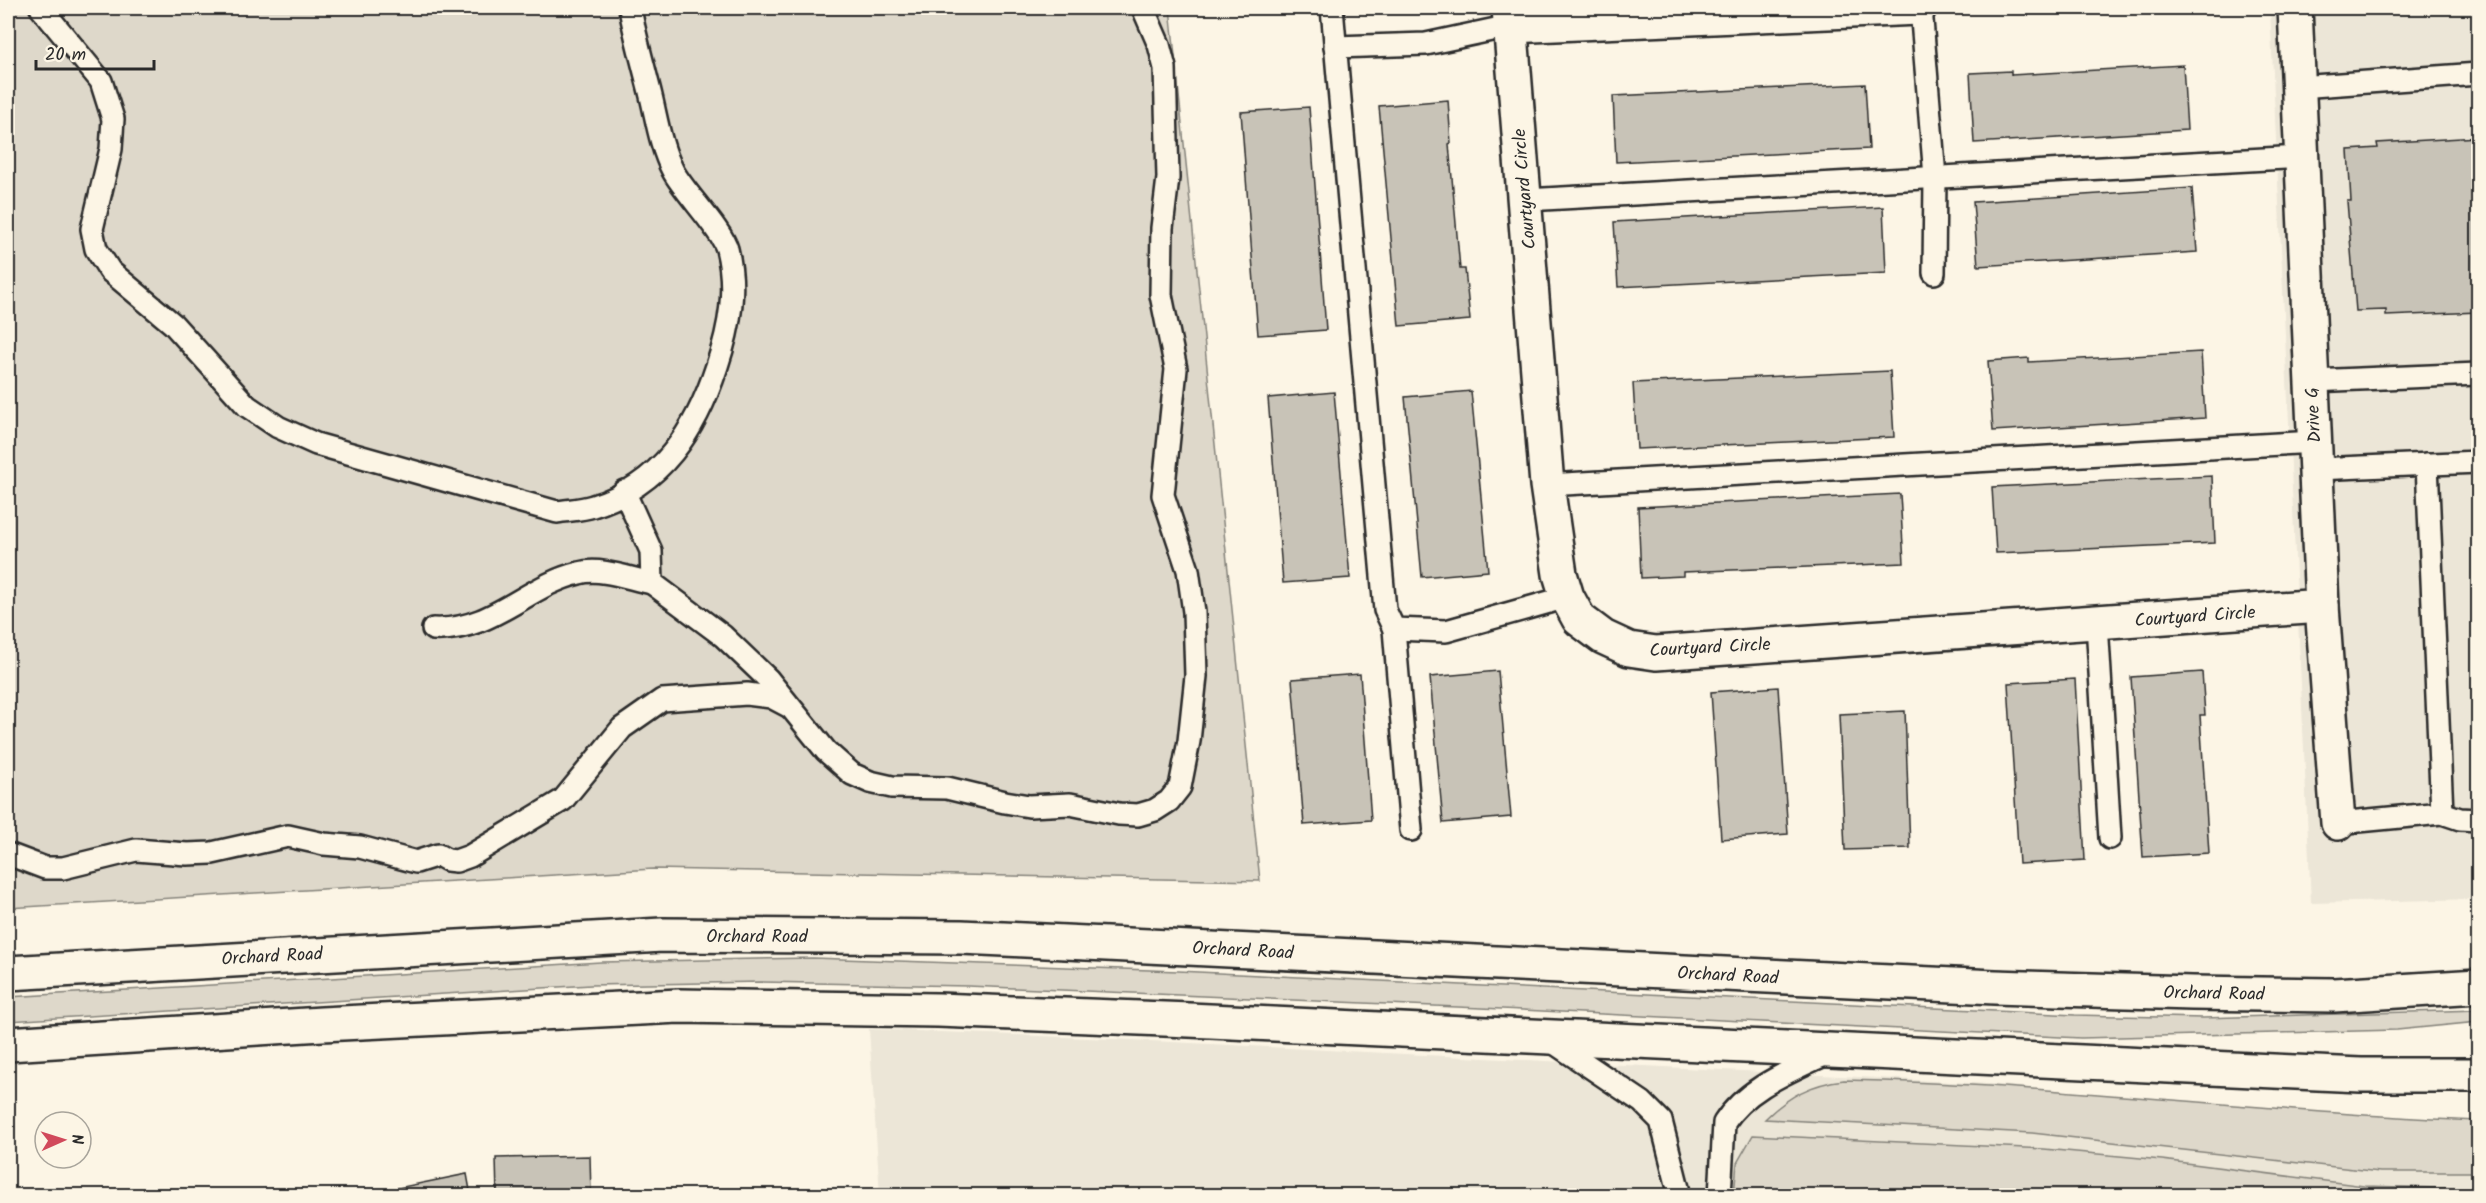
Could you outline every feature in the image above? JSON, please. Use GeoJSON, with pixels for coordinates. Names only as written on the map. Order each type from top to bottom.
{"type":"FeatureCollection","features":[{"type":"Feature","properties":{"kind":"main road"},"geometry":{"type":"LineString","coordinates":[[1510,17],[1920,8]]}},
{"type":"Feature","properties":{"kind":"main road","name":"Drive G"},"geometry":{"type":"LineString","coordinates":[[2295,8],[2322,606],[2338,823]]}},
{"type":"Feature","properties":{"kind":"main road","name":"Courtyard Circle"},"geometry":{"type":"LineString","coordinates":[[1510,17],[1547,485],[1560,574],[1567,597],[1579,619],[1603,638],[1629,649],[1656,652],[2322,606]]}},
{"type":"Feature","properties":{"kind":"main road","name":"Orchard Road"},"geometry":{"type":"LineString","coordinates":[[8,973],[662,935],[973,938],[1971,986],[2169,992],[2334,995],[2478,986]]}},
{"type":"Feature","properties":{"kind":"main road"},"geometry":{"type":"LineString","coordinates":[[8,1044],[322,1024],[679,1006],[938,1010],[2361,1075],[2478,1075]]}},
{"type":"Feature","properties":{"kind":"lane"},"geometry":{"type":"LineString","coordinates":[[41,8],[101,81],[113,119],[111,149],[92,229],[96,249],[110,272],[173,324],[247,406],[278,427],[316,444],[557,512],[593,506],[624,491],[647,478],[674,453],[692,429],[707,397],[722,351],[732,307],[732,274],[726,246],[673,171],[664,147],[630,8]]}},
{"type":"Feature","properties":{"kind":"lane"},"geometry":{"type":"LineString","coordinates":[[433,628],[451,630],[471,625],[580,572],[603,572],[652,584],[723,636],[768,679],[826,751],[852,774],[870,782],[892,787],[947,788],[1029,806],[1070,804],[1138,815],[1155,810],[1169,801],[1180,787],[1194,701],[1194,612],[1190,579],[1163,495],[1176,369],[1161,295],[1162,228],[1168,178],[1165,68],[1159,45],[1143,8]]}},
{"type":"Feature","properties":{"kind":"lane"},"geometry":{"type":"LineString","coordinates":[[1332,8],[1385,610],[1394,629],[1411,830]]}},
{"type":"Feature","properties":{"kind":"lane"},"geometry":{"type":"LineString","coordinates":[[1920,8],[1935,177],[1934,273]]}},
{"type":"Feature","properties":{"kind":"lane"},"geometry":{"type":"LineString","coordinates":[[1335,48],[1426,44],[1510,17]]}},
{"type":"Feature","properties":{"kind":"lane"},"geometry":{"type":"LineString","coordinates":[[2299,87],[2478,74]]}},
{"type":"Feature","properties":{"kind":"lane"},"geometry":{"type":"LineString","coordinates":[[1526,200],[2302,157]]}},
{"type":"Feature","properties":{"kind":"lane"},"geometry":{"type":"LineString","coordinates":[[2312,381],[2478,374]]}},
{"type":"Feature","properties":{"kind":"lane"},"geometry":{"type":"LineString","coordinates":[[1547,485],[2315,455],[2427,464],[2478,462]]}},
{"type":"Feature","properties":{"kind":"lane"},"geometry":{"type":"LineString","coordinates":[[2427,464],[2442,813]]}},
{"type":"Feature","properties":{"kind":"lane"},"geometry":{"type":"LineString","coordinates":[[624,491],[651,551],[652,584]]}},
{"type":"Feature","properties":{"kind":"lane"},"geometry":{"type":"LineString","coordinates":[[1394,629],[1446,631],[1567,597]]}},
{"type":"Feature","properties":{"kind":"lane"},"geometry":{"type":"LineString","coordinates":[[2097,623],[2110,838]]}},
{"type":"Feature","properties":{"kind":"lane"},"geometry":{"type":"LineString","coordinates":[[8,854],[45,868],[63,868],[136,850],[187,854],[212,853],[288,836],[324,844],[360,847],[416,862],[438,855],[447,860],[456,861],[483,849],[562,800],[622,728],[662,700],[747,694],[771,697],[793,708]]}},
{"type":"Feature","properties":{"kind":"lane"},"geometry":{"type":"LineString","coordinates":[[2338,823],[2442,813],[2460,819],[2478,820]]}},
{"type":"Feature","properties":{"kind":"lane"},"geometry":{"type":"LineString","coordinates":[[1546,1038],[1611,1079],[1642,1102],[1661,1121],[1680,1196]]}},
{"type":"Feature","properties":{"kind":"lane"},"geometry":{"type":"LineString","coordinates":[[1719,1196],[1724,1123],[1729,1115],[1761,1086],[1831,1051]]}},
{"type":"Feature","properties":{"kind":"shaded area"},"geometry":{"type":"Polygon","coordinates":[[[8,8],[1170,8],[1260,881],[653,869],[8,908],[8,8]]]}},
{"type":"Feature","properties":{"kind":"shaded area"},"geometry":{"type":"Polygon","coordinates":[[[2270,8],[2478,8],[2478,899],[2311,903],[2270,8]]]}},
{"type":"Feature","properties":{"kind":"shaded area"},"geometry":{"type":"Polygon","coordinates":[[[813,958],[1178,971],[2075,1015],[2203,1018],[2478,1010],[2478,1022],[2397,1030],[2081,1038],[1481,1008],[968,986],[761,982],[591,985],[8,1021],[8,997],[601,962],[813,958]]]}},
{"type":"Feature","properties":{"kind":"shaded area"},"geometry":{"type":"Polygon","coordinates":[[[869,1029],[1112,1039],[1988,1084],[2454,1129],[2478,1129],[2478,1195],[880,1195],[869,1029]]]}},
{"type":"Feature","properties":{"kind":"shaded area"},"geometry":{"type":"Polygon","coordinates":[[[1844,1080],[2003,1087],[2320,1112],[2478,1121],[2478,1172],[2380,1172],[2032,1133],[1765,1119],[1801,1092],[1844,1080]]]}},
{"type":"Feature","properties":{"kind":"shaded area"},"geometry":{"type":"Polygon","coordinates":[[[1753,1135],[2044,1149],[2162,1160],[2364,1186],[2478,1189],[2478,1195],[1734,1195],[1737,1163],[1753,1135]]]}},
{"type":"Feature","properties":{"kind":"building"},"geometry":{"type":"Polygon","coordinates":[[[2183,65],[2187,130],[1974,143],[1970,73],[2011,71],[2011,75],[2183,65]]]}},
{"type":"Feature","properties":{"kind":"building"},"geometry":{"type":"Polygon","coordinates":[[[1865,84],[1869,149],[1616,162],[1613,96],[1865,84]]]}},
{"type":"Feature","properties":{"kind":"building"},"geometry":{"type":"Polygon","coordinates":[[[1448,100],[1451,143],[1449,144],[1460,269],[1465,269],[1470,320],[1399,326],[1379,106],[1448,100]]]}},
{"type":"Feature","properties":{"kind":"building"},"geometry":{"type":"Polygon","coordinates":[[[1309,107],[1326,330],[1258,335],[1241,112],[1309,107]]]}},
{"type":"Feature","properties":{"kind":"building"},"geometry":{"type":"Polygon","coordinates":[[[2478,137],[2478,312],[2386,316],[2386,310],[2356,311],[2347,201],[2351,201],[2348,150],[2378,148],[2377,143],[2478,137]]]}},
{"type":"Feature","properties":{"kind":"building"},"geometry":{"type":"Polygon","coordinates":[[[2192,188],[2197,252],[1978,266],[1973,202],[2192,188]]]}},
{"type":"Feature","properties":{"kind":"building"},"geometry":{"type":"Polygon","coordinates":[[[1883,207],[1886,273],[1618,287],[1614,222],[1883,207]]]}},
{"type":"Feature","properties":{"kind":"building"},"geometry":{"type":"Polygon","coordinates":[[[2201,352],[2205,418],[1993,431],[1988,361],[2029,358],[2029,362],[2201,352]]]}},
{"type":"Feature","properties":{"kind":"building"},"geometry":{"type":"Polygon","coordinates":[[[1890,371],[1894,437],[1637,449],[1633,383],[1890,371]]]}},
{"type":"Feature","properties":{"kind":"building"},"geometry":{"type":"Polygon","coordinates":[[[1471,391],[1488,571],[1422,577],[1405,397],[1471,391]]]}},
{"type":"Feature","properties":{"kind":"building"},"geometry":{"type":"Polygon","coordinates":[[[1334,392],[1350,578],[1283,583],[1268,398],[1334,392]]]}},
{"type":"Feature","properties":{"kind":"building"},"geometry":{"type":"Polygon","coordinates":[[[2212,476],[2215,543],[1996,553],[1992,487],[2212,476]]]}},
{"type":"Feature","properties":{"kind":"building"},"geometry":{"type":"Polygon","coordinates":[[[1900,494],[1904,563],[1683,572],[1683,576],[1641,578],[1638,507],[1900,494]]]}},
{"type":"Feature","properties":{"kind":"building"},"geometry":{"type":"Polygon","coordinates":[[[1498,671],[1511,817],[1443,823],[1430,677],[1498,671]]]}},
{"type":"Feature","properties":{"kind":"building"},"geometry":{"type":"Polygon","coordinates":[[[2202,672],[2205,715],[2200,715],[2209,853],[2143,857],[2131,677],[2202,672]]]}},
{"type":"Feature","properties":{"kind":"building"},"geometry":{"type":"Polygon","coordinates":[[[1360,674],[1371,820],[1304,825],[1292,679],[1360,674]]]}},
{"type":"Feature","properties":{"kind":"building"},"geometry":{"type":"Polygon","coordinates":[[[2075,679],[2085,860],[2019,864],[2008,683],[2075,679]]]}},
{"type":"Feature","properties":{"kind":"building"},"geometry":{"type":"Polygon","coordinates":[[[1778,687],[1788,834],[1721,839],[1711,692],[1778,687]]]}},
{"type":"Feature","properties":{"kind":"building"},"geometry":{"type":"Polygon","coordinates":[[[1905,711],[1910,848],[1845,850],[1839,714],[1905,711]]]}},
{"type":"Feature","properties":{"kind":"building"},"geometry":{"type":"Polygon","coordinates":[[[590,1156],[591,1196],[497,1196],[496,1158],[590,1156]]]}},
{"type":"Feature","properties":{"kind":"building"},"geometry":{"type":"Polygon","coordinates":[[[467,1174],[471,1196],[378,1196],[378,1192],[467,1174]]]}}]}
